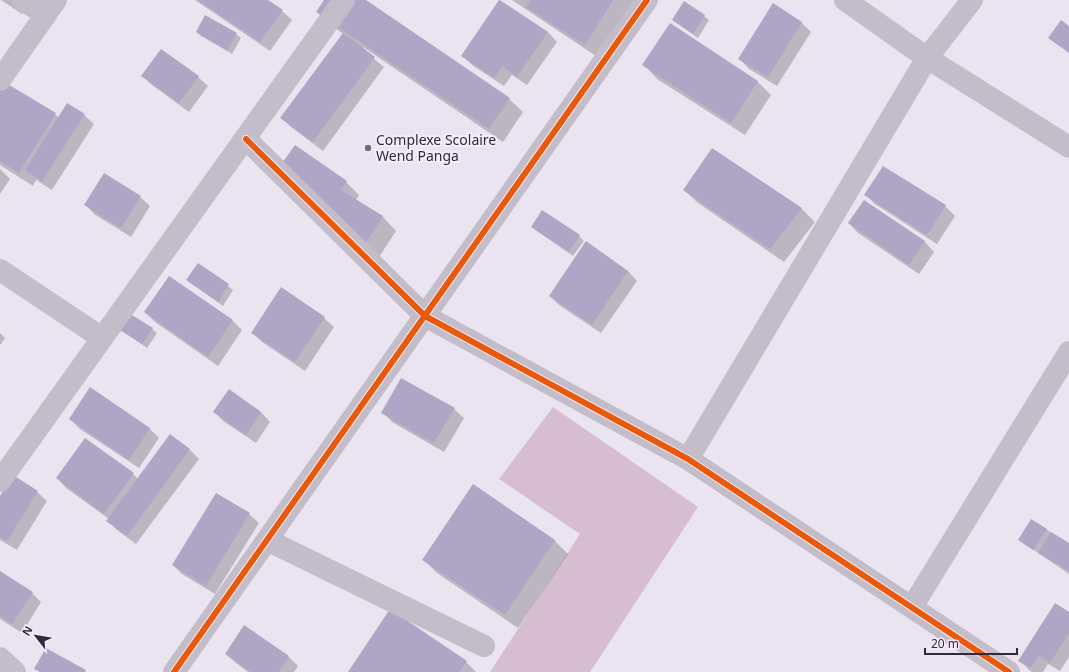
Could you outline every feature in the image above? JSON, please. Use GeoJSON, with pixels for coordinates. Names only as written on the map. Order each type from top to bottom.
{"type":"FeatureCollection","features":[{"type":"Feature","properties":{"kind":"street"},"geometry":{"type":"LineString","coordinates":[[0,80],[51,8],[23,0]]}},
{"type":"Feature","properties":{"kind":"street"},"geometry":{"type":"LineString","coordinates":[[0,480],[246,139],[344,0]]}},
{"type":"Feature","properties":{"kind":"street"},"geometry":{"type":"LineString","coordinates":[[174,672],[647,0]]}},
{"type":"Feature","properties":{"kind":"street"},"geometry":{"type":"LineString","coordinates":[[845,0],[927,58],[1069,147]]}},
{"type":"Feature","properties":{"kind":"street"},"geometry":{"type":"LineString","coordinates":[[688,459],[927,58],[972,0]]}},
{"type":"Feature","properties":{"kind":"street"},"geometry":{"type":"LineString","coordinates":[[246,139],[425,316],[688,459],[1009,672]]}},
{"type":"Feature","properties":{"kind":"street"},"geometry":{"type":"LineString","coordinates":[[0,270],[102,338]]}},
{"type":"Feature","properties":{"kind":"street"},"geometry":{"type":"LineString","coordinates":[[912,607],[1069,352]]}},
{"type":"Feature","properties":{"kind":"street"},"geometry":{"type":"LineString","coordinates":[[267,540],[484,646]]}},
{"type":"Feature","properties":{"kind":"street"},"geometry":{"type":"LineString","coordinates":[[0,658],[15,672]]}},
{"type":"Feature","properties":{"kind":"shaded area"},"geometry":{"type":"Polygon","coordinates":[[[553,407],[698,507],[590,672],[490,672],[580,534],[499,479],[553,407]]]}},
{"type":"Feature","properties":{"kind":"building"},"geometry":{"type":"Polygon","coordinates":[[[198,0],[268,0],[283,10],[260,42],[198,0]]]}},
{"type":"Feature","properties":{"kind":"building"},"geometry":{"type":"Polygon","coordinates":[[[324,0],[366,0],[510,98],[489,129],[316,12],[324,0]]]}},
{"type":"Feature","properties":{"kind":"building"},"geometry":{"type":"Polygon","coordinates":[[[499,0],[548,32],[517,77],[502,66],[494,78],[461,56],[499,0]]]}},
{"type":"Feature","properties":{"kind":"building"},"geometry":{"type":"Polygon","coordinates":[[[530,0],[613,0],[585,45],[526,7],[530,0]]]}},
{"type":"Feature","properties":{"kind":"building"},"geometry":{"type":"Polygon","coordinates":[[[684,1],[705,15],[693,34],[672,20],[684,1]]]}},
{"type":"Feature","properties":{"kind":"building"},"geometry":{"type":"Polygon","coordinates":[[[773,3],[802,22],[768,77],[738,59],[773,3]]]}},
{"type":"Feature","properties":{"kind":"building"},"geometry":{"type":"Polygon","coordinates":[[[205,15],[237,33],[227,50],[196,32],[205,15]]]}},
{"type":"Feature","properties":{"kind":"building"},"geometry":{"type":"Polygon","coordinates":[[[1061,20],[1069,26],[1069,53],[1048,38],[1061,20]]]}},
{"type":"Feature","properties":{"kind":"building"},"geometry":{"type":"Polygon","coordinates":[[[670,23],[758,81],[731,123],[642,65],[670,23]]]}},
{"type":"Feature","properties":{"kind":"building"},"geometry":{"type":"Polygon","coordinates":[[[343,33],[375,57],[313,142],[280,118],[343,33]]]}},
{"type":"Feature","properties":{"kind":"building"},"geometry":{"type":"Polygon","coordinates":[[[161,49],[199,76],[179,103],[141,76],[161,49]]]}},
{"type":"Feature","properties":{"kind":"building"},"geometry":{"type":"Polygon","coordinates":[[[1,80],[56,113],[19,173],[0,161],[1,80]]]}},
{"type":"Feature","properties":{"kind":"building"},"geometry":{"type":"Polygon","coordinates":[[[67,103],[85,114],[42,181],[25,170],[67,103]]]}},
{"type":"Feature","properties":{"kind":"building"},"geometry":{"type":"Polygon","coordinates":[[[295,145],[347,181],[341,190],[383,216],[365,244],[271,179],[295,145]]]}},
{"type":"Feature","properties":{"kind":"building"},"geometry":{"type":"Polygon","coordinates":[[[712,148],[802,208],[770,249],[683,190],[712,148]]]}},
{"type":"Feature","properties":{"kind":"building"},"geometry":{"type":"Polygon","coordinates":[[[883,166],[946,205],[927,235],[864,195],[883,166]]]}},
{"type":"Feature","properties":{"kind":"building"},"geometry":{"type":"Polygon","coordinates":[[[104,173],[141,196],[121,228],[84,205],[104,173]]]}},
{"type":"Feature","properties":{"kind":"building"},"geometry":{"type":"Polygon","coordinates":[[[864,200],[925,241],[909,265],[848,223],[864,200]]]}},
{"type":"Feature","properties":{"kind":"building"},"geometry":{"type":"Polygon","coordinates":[[[542,210],[580,235],[569,252],[531,227],[542,210]]]}},
{"type":"Feature","properties":{"kind":"building"},"geometry":{"type":"Polygon","coordinates":[[[586,241],[628,271],[592,325],[549,296],[586,241]]]}},
{"type":"Feature","properties":{"kind":"building"},"geometry":{"type":"Polygon","coordinates":[[[198,263],[229,284],[218,302],[186,280],[198,263]]]}},
{"type":"Feature","properties":{"kind":"building"},"geometry":{"type":"Polygon","coordinates":[[[169,276],[233,320],[208,357],[144,312],[169,276]]]}},
{"type":"Feature","properties":{"kind":"building"},"geometry":{"type":"Polygon","coordinates":[[[281,287],[325,317],[295,362],[251,333],[281,287]]]}},
{"type":"Feature","properties":{"kind":"building"},"geometry":{"type":"Polygon","coordinates":[[[127,312],[153,328],[142,344],[117,328],[127,312]]]}},
{"type":"Feature","properties":{"kind":"building"},"geometry":{"type":"Polygon","coordinates":[[[401,378],[455,408],[434,443],[381,413],[401,378]]]}},
{"type":"Feature","properties":{"kind":"building"},"geometry":{"type":"Polygon","coordinates":[[[90,387],[150,428],[129,460],[69,419],[90,387]]]}},
{"type":"Feature","properties":{"kind":"building"},"geometry":{"type":"Polygon","coordinates":[[[229,389],[261,412],[246,435],[213,412],[229,389]]]}},
{"type":"Feature","properties":{"kind":"building"},"geometry":{"type":"Polygon","coordinates":[[[170,434],[190,449],[127,536],[106,521],[170,434]]]}},
{"type":"Feature","properties":{"kind":"building"},"geometry":{"type":"Polygon","coordinates":[[[85,438],[134,473],[104,514],[56,478],[85,438]]]}},
{"type":"Feature","properties":{"kind":"building"},"geometry":{"type":"Polygon","coordinates":[[[13,475],[38,491],[7,541],[0,537],[0,496],[13,475]]]}},
{"type":"Feature","properties":{"kind":"building"},"geometry":{"type":"Polygon","coordinates":[[[473,484],[555,540],[505,615],[422,560],[473,484]]]}},
{"type":"Feature","properties":{"kind":"building"},"geometry":{"type":"Polygon","coordinates":[[[216,493],[250,513],[206,586],[172,565],[216,493]]]}},
{"type":"Feature","properties":{"kind":"building"},"geometry":{"type":"Polygon","coordinates":[[[1031,519],[1047,529],[1033,550],[1018,540],[1031,519]]]}},
{"type":"Feature","properties":{"kind":"building"},"geometry":{"type":"Polygon","coordinates":[[[1051,532],[1069,543],[1069,571],[1038,553],[1051,532]]]}},
{"type":"Feature","properties":{"kind":"building"},"geometry":{"type":"Polygon","coordinates":[[[0,571],[33,592],[12,624],[0,616],[0,571]]]}},
{"type":"Feature","properties":{"kind":"building"},"geometry":{"type":"Polygon","coordinates":[[[1055,603],[1069,612],[1069,633],[1050,663],[1039,656],[1030,668],[1018,661],[1055,603]]]}},
{"type":"Feature","properties":{"kind":"building"},"geometry":{"type":"Polygon","coordinates":[[[390,609],[467,661],[459,672],[348,672],[390,609]]]}},
{"type":"Feature","properties":{"kind":"building"},"geometry":{"type":"Polygon","coordinates":[[[244,625],[289,656],[279,672],[251,672],[225,654],[244,625]]]}},
{"type":"Feature","properties":{"kind":"building"},"geometry":{"type":"Polygon","coordinates":[[[46,648],[86,670],[85,672],[40,672],[34,669],[46,648]]]}},
{"type":"Feature","properties":{"kind":"cycle path"},"geometry":{"type":"LineString","coordinates":[[174,672],[647,0]]}},
{"type":"Feature","properties":{"kind":"cycle path"},"geometry":{"type":"LineString","coordinates":[[246,139],[425,316],[688,459],[1009,672]]}},
{"type":"Feature","properties":{"kind":"place","name":"Complexe Scolaire Wend Panga"},"geometry":{"type":"Point","coordinates":[368,148]}}]}
